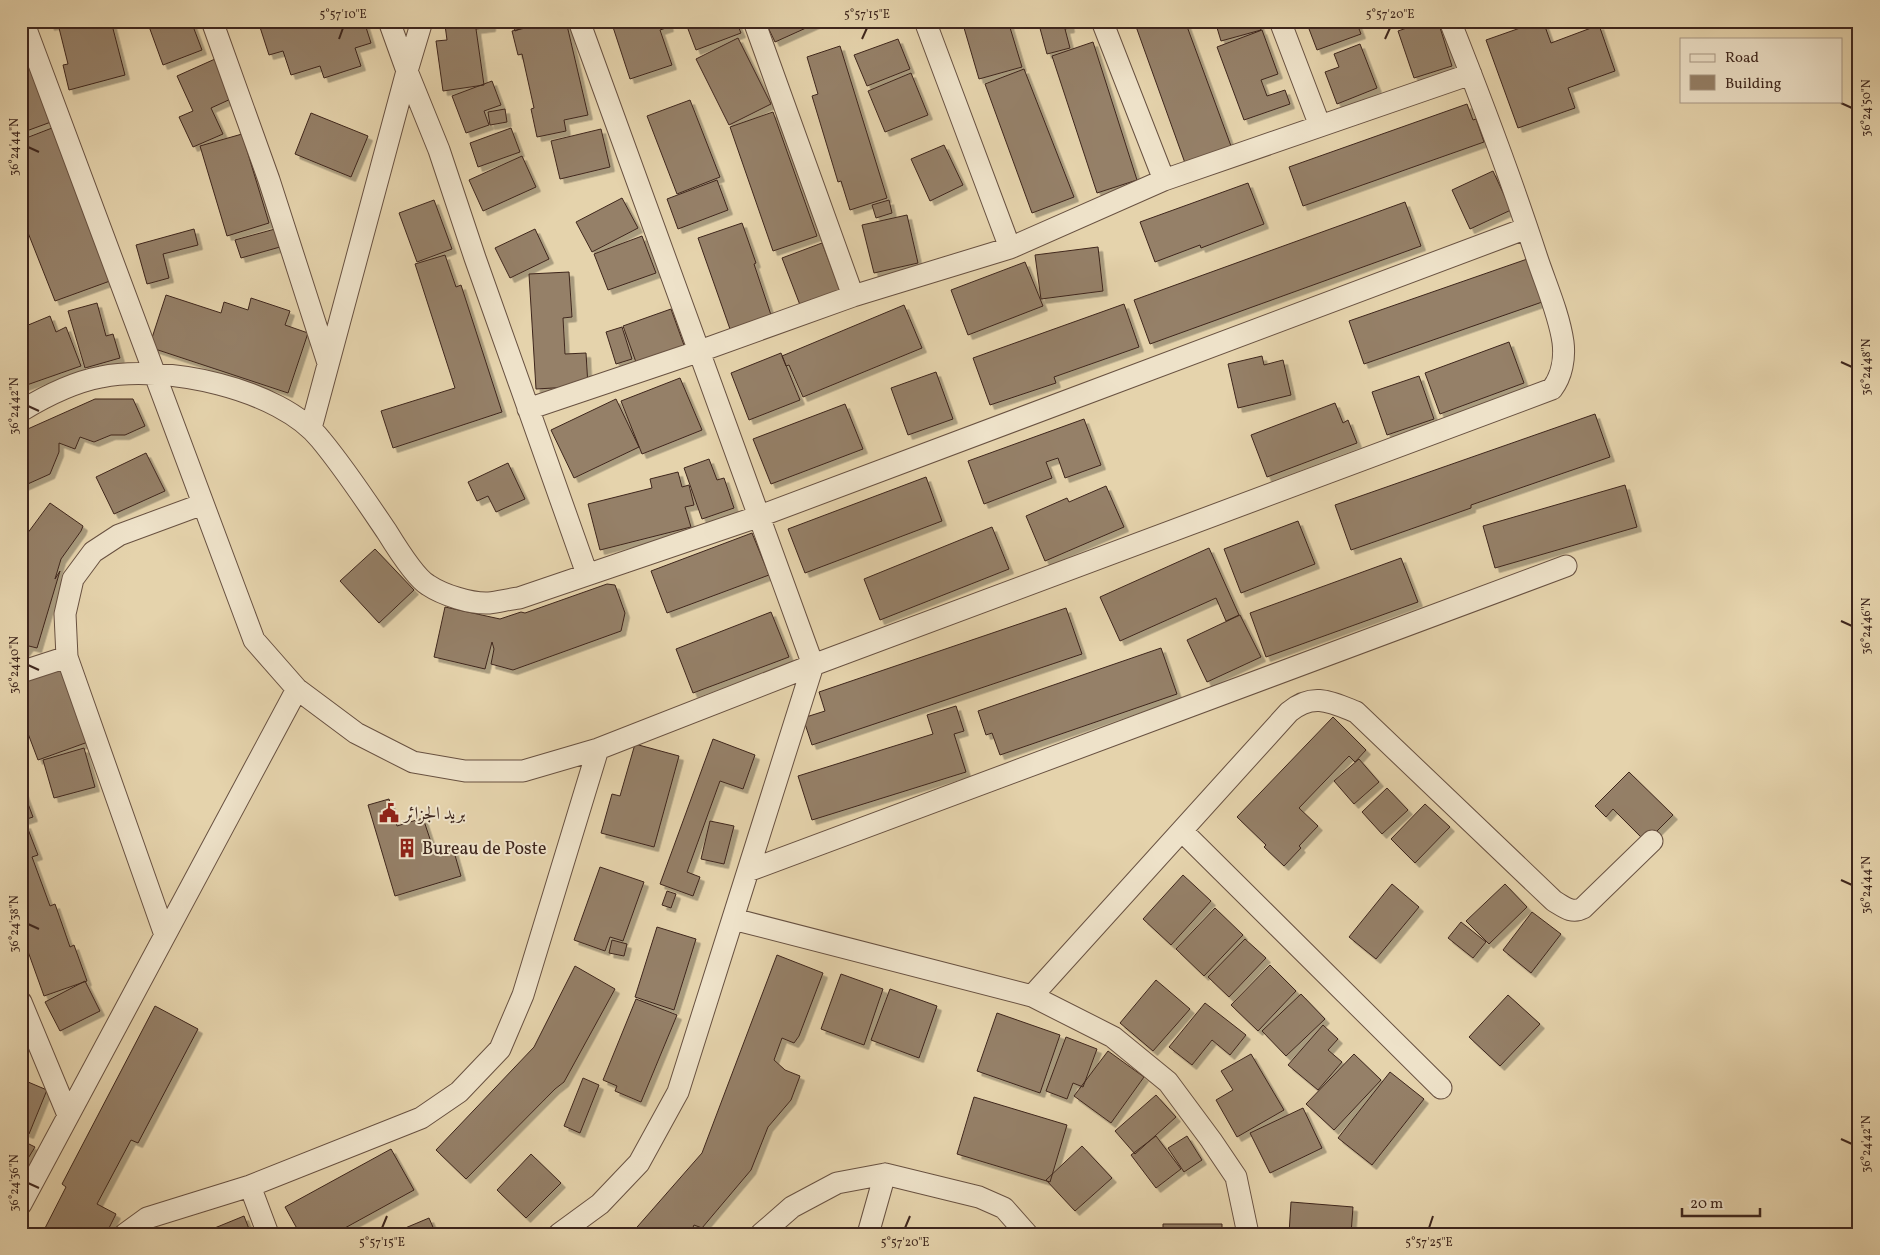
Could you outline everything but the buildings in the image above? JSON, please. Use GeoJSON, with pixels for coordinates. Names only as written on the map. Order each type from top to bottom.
{"type":"FeatureCollection","features":[{"type":"Feature","properties":{"kind":"street"},"geometry":{"type":"LineString","coordinates":[[23,21],[254,640],[297,689],[356,732],[413,762],[465,771],[523,770],[598,749],[813,664],[1552,389],[1558,382],[1562,366],[1563,342],[1527,228],[1450,21]]}},
{"type":"Feature","properties":{"kind":"street"},"geometry":{"type":"LineString","coordinates":[[212,21],[269,180],[328,363]]}},
{"type":"Feature","properties":{"kind":"street"},"geometry":{"type":"LineString","coordinates":[[389,21],[439,150],[528,410],[587,574]]}},
{"type":"Feature","properties":{"kind":"street"},"geometry":{"type":"LineString","coordinates":[[311,428],[422,21]]}},
{"type":"Feature","properties":{"kind":"street"},"geometry":{"type":"LineString","coordinates":[[558,1234],[600,1204],[639,1163],[678,1092],[813,664],[579,21]]}},
{"type":"Feature","properties":{"kind":"street"},"geometry":{"type":"LineString","coordinates":[[754,21],[853,296]]}},
{"type":"Feature","properties":{"kind":"street"},"geometry":{"type":"LineString","coordinates":[[925,21],[1010,248]]}},
{"type":"Feature","properties":{"kind":"street"},"geometry":{"type":"LineString","coordinates":[[1102,21],[1164,180]]}},
{"type":"Feature","properties":{"kind":"street"},"geometry":{"type":"LineString","coordinates":[[1280,21],[1320,126]]}},
{"type":"Feature","properties":{"kind":"street"},"geometry":{"type":"LineString","coordinates":[[528,410],[700,352],[853,296],[1010,248],[1164,180],[1471,74]]}},
{"type":"Feature","properties":{"kind":"street"},"geometry":{"type":"LineString","coordinates":[[21,410],[47,395],[101,377],[137,374],[182,376],[239,389],[279,405],[311,428],[350,478],[402,555],[427,585],[454,598],[487,603],[519,598],[760,516],[1527,228]]}},
{"type":"Feature","properties":{"kind":"street"},"geometry":{"type":"LineString","coordinates":[[165,934],[67,657],[65,614],[73,579],[93,552],[119,535],[203,504]]}},
{"type":"Feature","properties":{"kind":"street"},"geometry":{"type":"LineString","coordinates":[[748,871],[1566,566]]}},
{"type":"Feature","properties":{"kind":"street"},"geometry":{"type":"LineString","coordinates":[[21,672],[67,657]]}},
{"type":"Feature","properties":{"kind":"street"},"geometry":{"type":"LineString","coordinates":[[21,1204],[297,689]]}},
{"type":"Feature","properties":{"kind":"street"},"geometry":{"type":"LineString","coordinates":[[1032,996],[1289,712],[1298,705],[1312,700],[1328,701],[1356,712],[1554,901],[1568,910],[1577,911],[1584,908],[1652,841]]}},
{"type":"Feature","properties":{"kind":"street"},"geometry":{"type":"LineString","coordinates":[[125,1234],[146,1218],[250,1186],[421,1118],[460,1092],[500,1049],[526,986],[598,749]]}},
{"type":"Feature","properties":{"kind":"street"},"geometry":{"type":"LineString","coordinates":[[1182,831],[1441,1088]]}},
{"type":"Feature","properties":{"kind":"street"},"geometry":{"type":"LineString","coordinates":[[733,919],[1032,996],[1113,1037],[1168,1082],[1236,1177],[1248,1234]]}},
{"type":"Feature","properties":{"kind":"street"},"geometry":{"type":"LineString","coordinates":[[21,1002],[68,1115]]}},
{"type":"Feature","properties":{"kind":"street"},"geometry":{"type":"LineString","coordinates":[[868,1234],[885,1174]]}},
{"type":"Feature","properties":{"kind":"street"},"geometry":{"type":"LineString","coordinates":[[762,1234],[792,1207],[837,1183],[885,1174],[979,1197],[1004,1208],[1027,1234]]}},
{"type":"Feature","properties":{"kind":"street"},"geometry":{"type":"LineString","coordinates":[[250,1186],[268,1234]]}},
{"type":"Feature","properties":{"kind":"place","name":"بريد الجزائر"},"geometry":{"type":"Point","coordinates":[389,813]}},
{"type":"Feature","properties":{"kind":"place","name":"Bureau de Poste"},"geometry":{"type":"Point","coordinates":[407,848]}}]}
